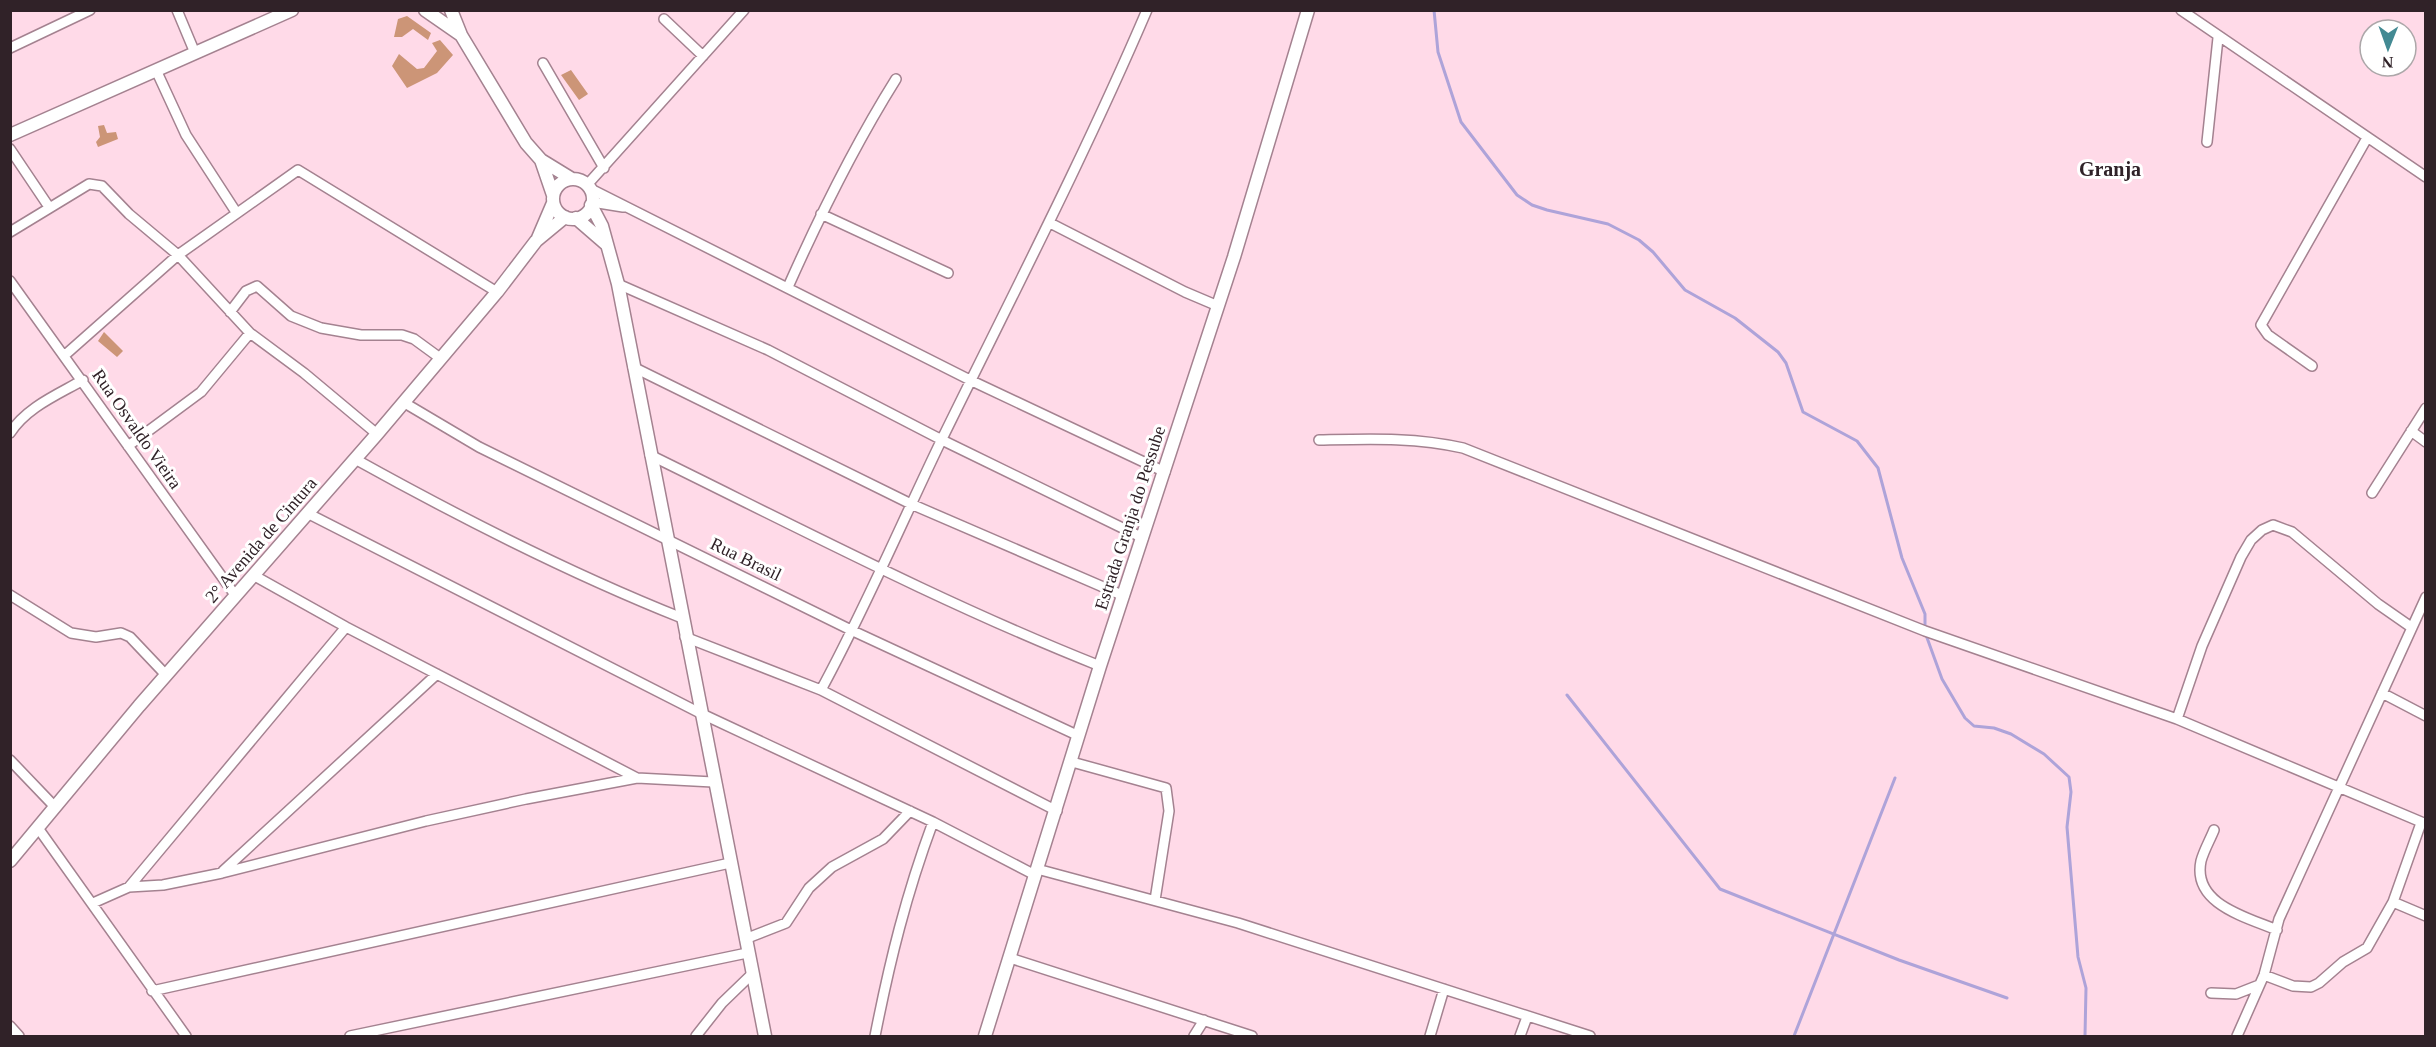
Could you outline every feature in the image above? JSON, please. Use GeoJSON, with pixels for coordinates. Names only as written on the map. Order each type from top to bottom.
{"type":"FeatureCollection","features":[{"type":"Feature","properties":{"kind":"street"},"geometry":{"type":"LineString","coordinates":[[10,48],[90,10]]}},
{"type":"Feature","properties":{"kind":"street"},"geometry":{"type":"LineString","coordinates":[[177,10],[195,53]]}},
{"type":"Feature","properties":{"kind":"street"},"geometry":{"type":"LineString","coordinates":[[10,135],[292,10]]}},
{"type":"Feature","properties":{"kind":"street"},"geometry":{"type":"LineString","coordinates":[[425,10],[461,35]]}},
{"type":"Feature","properties":{"kind":"street"},"geometry":{"type":"LineString","coordinates":[[452,10],[461,35],[526,143],[541,160],[626,207],[972,381],[1165,472]]}},
{"type":"Feature","properties":{"kind":"street"},"geometry":{"type":"LineString","coordinates":[[588,186],[744,10]]}},
{"type":"Feature","properties":{"kind":"street"},"geometry":{"type":"LineString","coordinates":[[822,690],[853,631],[942,440],[1050,223],[1103,111],[1147,10]]}},
{"type":"Feature","properties":{"kind":"street","name":"Estrada Granja do Pessube"},"geometry":{"type":"LineString","coordinates":[[985,1036],[1057,811],[1100,666],[1218,306],[1308,10]]}},
{"type":"Feature","properties":{"kind":"street"},"geometry":{"type":"LineString","coordinates":[[2181,10],[2218,38],[2426,177]]}},
{"type":"Feature","properties":{"kind":"street"},"geometry":{"type":"LineString","coordinates":[[663,19],[703,56]]}},
{"type":"Feature","properties":{"kind":"street"},"geometry":{"type":"LineString","coordinates":[[2207,142],[2218,38]]}},
{"type":"Feature","properties":{"kind":"street"},"geometry":{"type":"LineString","coordinates":[[543,63],[604,168]]}},
{"type":"Feature","properties":{"kind":"street"},"geometry":{"type":"LineString","coordinates":[[156,70],[186,135],[236,212]]}},
{"type":"Feature","properties":{"kind":"street"},"geometry":{"type":"LineString","coordinates":[[788,287],[820,214],[864,130],[896,79]]}},
{"type":"Feature","properties":{"kind":"street"},"geometry":{"type":"LineString","coordinates":[[2312,366],[2268,336],[2261,325],[2367,138]]}},
{"type":"Feature","properties":{"kind":"street"},"geometry":{"type":"LineString","coordinates":[[10,149],[50,207]]}},
{"type":"Feature","properties":{"kind":"street"},"geometry":{"type":"LineString","coordinates":[[541,160],[557,212],[571,218],[606,244]]}},
{"type":"Feature","properties":{"kind":"street"},"geometry":{"type":"LineString","coordinates":[[65,355],[178,255],[298,170],[404,238],[497,292]]}},
{"type":"Feature","properties":{"kind":"street"},"geometry":{"type":"LineString","coordinates":[[536,241],[562,182],[572,179]]}},
{"type":"Feature","properties":{"kind":"street"},"geometry":{"type":"LineString","coordinates":[[10,232],[89,184],[96,183],[178,255],[250,333],[313,379],[377,434]]}},
{"type":"Feature","properties":{"kind":"street"},"geometry":{"type":"LineString","coordinates":[[588,186],[618,285],[665,537],[765,1036]]}},
{"type":"Feature","properties":{"kind":"street"},"geometry":{"type":"LineString","coordinates":[[536,241],[571,218],[587,212],[592,204]]}},
{"type":"Feature","properties":{"kind":"street"},"geometry":{"type":"LineString","coordinates":[[592,204],[626,207]]}},
{"type":"Feature","properties":{"kind":"street"},"geometry":{"type":"LineString","coordinates":[[820,214],[948,273]]}},
{"type":"Feature","properties":{"kind":"street"},"geometry":{"type":"LineString","coordinates":[[1050,223],[1185,292],[1218,306]]}},
{"type":"Feature","properties":{"kind":"street","name":"2° Avenida de Cintura"},"geometry":{"type":"LineString","coordinates":[[10,861],[166,675],[356,459],[497,292],[536,241]]}},
{"type":"Feature","properties":{"kind":"street","name":"Rua Osvaldo Vieira"},"geometry":{"type":"LineString","coordinates":[[10,281],[236,595]]}},
{"type":"Feature","properties":{"kind":"street"},"geometry":{"type":"LineString","coordinates":[[618,285],[768,350],[942,440],[1143,538]]}},
{"type":"Feature","properties":{"kind":"street"},"geometry":{"type":"LineString","coordinates":[[230,312],[246,291],[257,286],[291,316],[321,328],[361,335],[402,335],[414,339],[440,358]]}},
{"type":"Feature","properties":{"kind":"street"},"geometry":{"type":"LineString","coordinates":[[128,446],[201,392],[250,333]]}},
{"type":"Feature","properties":{"kind":"street"},"geometry":{"type":"LineString","coordinates":[[633,367],[912,504],[1124,596]]}},
{"type":"Feature","properties":{"kind":"street"},"geometry":{"type":"LineString","coordinates":[[10,433],[28,413],[83,380]]}},
{"type":"Feature","properties":{"kind":"street","name":"Rua Brasil"},"geometry":{"type":"LineString","coordinates":[[403,402],[479,447],[853,631],[1079,736]]}},
{"type":"Feature","properties":{"kind":"street"},"geometry":{"type":"LineString","coordinates":[[2372,493],[2426,408]]}},
{"type":"Feature","properties":{"kind":"street"},"geometry":{"type":"LineString","coordinates":[[2411,431],[2426,442]]}},
{"type":"Feature","properties":{"kind":"street"},"geometry":{"type":"LineString","coordinates":[[1319,441],[1399,439],[1436,442],[1463,448],[1925,631],[2177,719],[2423,824],[2393,902],[2367,948],[2343,962],[2319,983],[2303,988],[2264,975]]}},
{"type":"Feature","properties":{"kind":"street"},"geometry":{"type":"LineString","coordinates":[[650,455],[881,568],[1037,641],[1100,666]]}},
{"type":"Feature","properties":{"kind":"street"},"geometry":{"type":"LineString","coordinates":[[356,459],[454,514],[630,598],[682,618]]}},
{"type":"Feature","properties":{"kind":"street"},"geometry":{"type":"LineString","coordinates":[[307,513],[700,713],[1036,872],[1155,900],[1238,923],[1590,1036]]}},
{"type":"Feature","properties":{"kind":"street"},"geometry":{"type":"LineString","coordinates":[[2177,719],[2202,646],[2241,556],[2252,540],[2262,530],[2272,525],[2292,532],[2378,604],[2411,627]]}},
{"type":"Feature","properties":{"kind":"street"},"geometry":{"type":"LineString","coordinates":[[253,575],[346,627],[637,778]]}},
{"type":"Feature","properties":{"kind":"street"},"geometry":{"type":"LineString","coordinates":[[10,595],[71,633],[96,637],[121,633],[130,637],[166,675]]}},
{"type":"Feature","properties":{"kind":"street"},"geometry":{"type":"LineString","coordinates":[[2237,1036],[2264,975],[2286,904],[2426,597]]}},
{"type":"Feature","properties":{"kind":"street"},"geometry":{"type":"LineString","coordinates":[[129,887],[346,627]]}},
{"type":"Feature","properties":{"kind":"street"},"geometry":{"type":"LineString","coordinates":[[685,637],[822,690],[1057,811]]}},
{"type":"Feature","properties":{"kind":"street"},"geometry":{"type":"LineString","coordinates":[[222,873],[437,674]]}},
{"type":"Feature","properties":{"kind":"street"},"geometry":{"type":"LineString","coordinates":[[2382,693],[2426,716]]}},
{"type":"Feature","properties":{"kind":"street"},"geometry":{"type":"LineString","coordinates":[[10,760],[55,807]]}},
{"type":"Feature","properties":{"kind":"street"},"geometry":{"type":"LineString","coordinates":[[1072,762],[1166,788],[1168,811],[1155,900]]}},
{"type":"Feature","properties":{"kind":"street"},"geometry":{"type":"LineString","coordinates":[[93,903],[129,887],[164,885],[222,873],[426,821],[637,778],[713,782]]}},
{"type":"Feature","properties":{"kind":"street"},"geometry":{"type":"LineString","coordinates":[[745,939],[786,923],[809,888],[832,867],[883,839],[910,811]]}},
{"type":"Feature","properties":{"kind":"street"},"geometry":{"type":"LineString","coordinates":[[875,1036],[908,891],[933,822]]}},
{"type":"Feature","properties":{"kind":"street"},"geometry":{"type":"LineString","coordinates":[[39,828],[186,1036]]}},
{"type":"Feature","properties":{"kind":"street"},"geometry":{"type":"LineString","coordinates":[[2214,830],[2202,859],[2200,877],[2203,889],[2210,898],[2231,910],[2277,930]]}},
{"type":"Feature","properties":{"kind":"street"},"geometry":{"type":"LineString","coordinates":[[152,990],[730,863]]}},
{"type":"Feature","properties":{"kind":"street"},"geometry":{"type":"LineString","coordinates":[[2393,902],[2426,916]]}},
{"type":"Feature","properties":{"kind":"street"},"geometry":{"type":"LineString","coordinates":[[350,1036],[747,953]]}},
{"type":"Feature","properties":{"kind":"street"},"geometry":{"type":"LineString","coordinates":[[1010,958],[1252,1036]]}},
{"type":"Feature","properties":{"kind":"street"},"geometry":{"type":"LineString","coordinates":[[696,1036],[722,1003],[752,974]]}},
{"type":"Feature","properties":{"kind":"street"},"geometry":{"type":"LineString","coordinates":[[2211,993],[2236,994],[2259,985]]}},
{"type":"Feature","properties":{"kind":"street"},"geometry":{"type":"LineString","coordinates":[[1430,1036],[1444,989]]}},
{"type":"Feature","properties":{"kind":"street"},"geometry":{"type":"LineString","coordinates":[[1520,1036],[1527,1017]]}},
{"type":"Feature","properties":{"kind":"street"},"geometry":{"type":"LineString","coordinates":[[1194,1036],[1204,1020]]}},
{"type":"Feature","properties":{"kind":"street"},"geometry":{"type":"LineString","coordinates":[[10,1026],[19,1036]]}},
{"type":"Feature","properties":{"kind":"shaded area"},"geometry":{"type":"Polygon","coordinates":[[[407,16],[431,33],[428,40],[413,29],[402,37],[394,37],[398,19],[407,16]]]}},
{"type":"Feature","properties":{"kind":"shaded area"},"geometry":{"type":"Polygon","coordinates":[[[440,40],[453,55],[437,73],[407,88],[392,66],[399,54],[417,69],[424,68],[437,51],[432,43],[440,40]]]}},
{"type":"Feature","properties":{"kind":"shaded area"},"geometry":{"type":"Polygon","coordinates":[[[571,70],[588,94],[579,100],[561,75],[571,70]]]}},
{"type":"Feature","properties":{"kind":"shaded area"},"geometry":{"type":"Polygon","coordinates":[[[104,125],[107,133],[116,132],[118,139],[98,147],[96,142],[100,137],[98,126],[104,125]]]}},
{"type":"Feature","properties":{"kind":"shaded area"},"geometry":{"type":"Polygon","coordinates":[[[104,332],[123,351],[117,357],[98,341],[104,332]]]}},
{"type":"Feature","properties":{"kind":"waterway"},"geometry":{"type":"LineString","coordinates":[[1434,10],[1438,52],[1461,122],[1517,195],[1532,205],[1547,210],[1608,224],[1639,240],[1653,252],[1685,290],[1735,318],[1778,352],[1786,363],[1803,412],[1857,441],[1878,468],[1902,558],[1925,614],[1925,628]]}},
{"type":"Feature","properties":{"kind":"waterway"},"geometry":{"type":"LineString","coordinates":[[1926,635],[1942,679],[1965,718],[1974,726],[1994,728],[2011,734],[2044,754],[2069,777],[2071,792],[2067,827],[2078,957],[2086,988],[2085,1036]]}},
{"type":"Feature","properties":{"kind":"waterway"},"geometry":{"type":"LineString","coordinates":[[1567,695],[1720,889],[1899,960],[2007,998]]}},
{"type":"Feature","properties":{"kind":"waterway"},"geometry":{"type":"LineString","coordinates":[[1794,1036],[1895,778]]}},
{"type":"Feature","properties":{"kind":"district","name":"Granja"},"geometry":{"type":"Point","coordinates":[2110,169]}}]}
